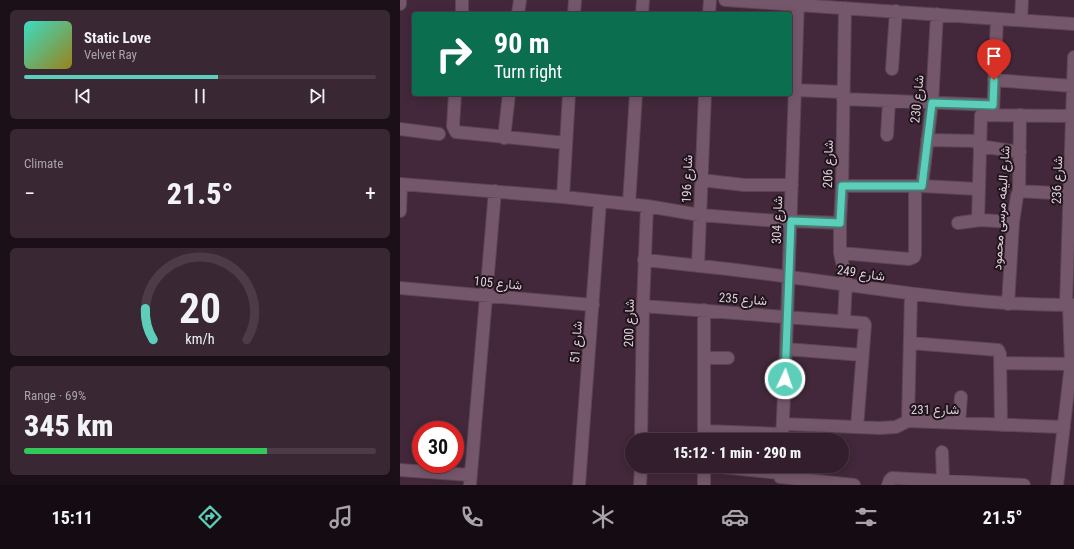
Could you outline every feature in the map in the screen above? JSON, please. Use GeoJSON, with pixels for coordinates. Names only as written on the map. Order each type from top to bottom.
{"type":"FeatureCollection","features":[{"type":"Feature","properties":{"kind":"street"},"geometry":{"type":"LineString","coordinates":[[462,0],[462,12]]}},
{"type":"Feature","properties":{"kind":"street"},"geometry":{"type":"LineString","coordinates":[[518,12],[520,0]]}},
{"type":"Feature","properties":{"kind":"street"},"geometry":{"type":"LineString","coordinates":[[574,12],[575,0]]}},
{"type":"Feature","properties":{"kind":"street"},"geometry":{"type":"LineString","coordinates":[[642,12],[643,0]]}},
{"type":"Feature","properties":{"kind":"street"},"geometry":{"type":"LineString","coordinates":[[709,12],[710,0]]}},
{"type":"Feature","properties":{"kind":"street"},"geometry":{"type":"LineString","coordinates":[[725,0],[798,2],[845,8],[858,4],[896,11],[1074,24]]}},
{"type":"Feature","properties":{"kind":"street"},"geometry":{"type":"LineString","coordinates":[[1022,0],[1022,20]]}},
{"type":"Feature","properties":{"kind":"street","name":"شارع 304"},"geometry":{"type":"LineString","coordinates":[[782,433],[789,277],[798,2]]}},
{"type":"Feature","properties":{"kind":"street","name":"شارع 206"},"geometry":{"type":"LineString","coordinates":[[844,321],[846,285],[840,253],[840,223],[845,8]]}},
{"type":"Feature","properties":{"kind":"street"},"geometry":{"type":"LineString","coordinates":[[892,69],[896,11]]}},
{"type":"Feature","properties":{"kind":"street","name":"شارع 230"},"geometry":{"type":"LineString","coordinates":[[840,253],[909,259],[914,257],[916,254],[918,186],[927,140],[932,103],[937,14]]}},
{"type":"Feature","properties":{"kind":"street"},"geometry":{"type":"LineString","coordinates":[[978,220],[979,144],[989,111],[994,80],[998,19]]}},
{"type":"Feature","properties":{"kind":"street","name":"شارع 236"},"geometry":{"type":"LineString","coordinates":[[1057,485],[1072,364],[1070,305],[1072,212],[1070,194],[1074,57]]}},
{"type":"Feature","properties":{"kind":"street"},"geometry":{"type":"LineString","coordinates":[[994,80],[1073,86]]}},
{"type":"Feature","properties":{"kind":"street"},"geometry":{"type":"LineString","coordinates":[[795,90],[889,101],[932,103],[1020,115],[1073,116]]}},
{"type":"Feature","properties":{"kind":"street"},"geometry":{"type":"LineString","coordinates":[[455,96],[453,126],[456,132],[566,143]]}},
{"type":"Feature","properties":{"kind":"street"},"geometry":{"type":"LineString","coordinates":[[504,138],[509,96]]}},
{"type":"Feature","properties":{"kind":"street"},"geometry":{"type":"LineString","coordinates":[[563,197],[569,96]]}},
{"type":"Feature","properties":{"kind":"street"},"geometry":{"type":"LineString","coordinates":[[629,204],[636,96]]}},
{"type":"Feature","properties":{"kind":"street","name":"شارع 196"},"geometry":{"type":"LineString","coordinates":[[698,266],[705,96]]}},
{"type":"Feature","properties":{"kind":"street"},"geometry":{"type":"LineString","coordinates":[[887,135],[889,101]]}},
{"type":"Feature","properties":{"kind":"street","name":"شارع اليفه مرسى محمود"},"geometry":{"type":"LineString","coordinates":[[1008,304],[1013,222],[1019,191],[1020,115]]}},
{"type":"Feature","properties":{"kind":"street"},"geometry":{"type":"LineString","coordinates":[[400,129],[439,134]]}},
{"type":"Feature","properties":{"kind":"street"},"geometry":{"type":"LineString","coordinates":[[927,140],[979,144],[1020,152]]}},
{"type":"Feature","properties":{"kind":"street"},"geometry":{"type":"LineString","coordinates":[[701,180],[744,185],[792,185]]}},
{"type":"Feature","properties":{"kind":"street"},"geometry":{"type":"LineString","coordinates":[[400,211],[401,184],[563,197],[647,206],[700,215],[791,222],[840,223]]}},
{"type":"Feature","properties":{"kind":"street"},"geometry":{"type":"LineString","coordinates":[[842,186],[918,186],[978,189]]}},
{"type":"Feature","properties":{"kind":"street"},"geometry":{"type":"LineString","coordinates":[[400,470],[470,480],[495,191]]}},
{"type":"Feature","properties":{"kind":"street"},"geometry":{"type":"LineString","coordinates":[[1019,191],[1070,194]]}},
{"type":"Feature","properties":{"kind":"street","name":"شارع 51"},"geometry":{"type":"LineString","coordinates":[[579,485],[600,201]]}},
{"type":"Feature","properties":{"kind":"street","name":"شارع 200"},"geometry":{"type":"LineString","coordinates":[[641,433],[644,260],[647,206]]}},
{"type":"Feature","properties":{"kind":"street"},"geometry":{"type":"LineString","coordinates":[[958,223],[978,220],[1013,222]]}},
{"type":"Feature","properties":{"kind":"street","name":"شارع 249"},"geometry":{"type":"LineString","coordinates":[[644,260],[789,277],[911,294],[1008,304],[1070,305]]}},
{"type":"Feature","properties":{"kind":"street","name":"شارع 105"},"geometry":{"type":"LineString","coordinates":[[400,288],[593,305]]}},
{"type":"Feature","properties":{"kind":"street"},"geometry":{"type":"LineString","coordinates":[[908,421],[911,294]]}},
{"type":"Feature","properties":{"kind":"street","name":"شارع 235"},"geometry":{"type":"LineString","coordinates":[[643,306],[864,323],[862,355]]}},
{"type":"Feature","properties":{"kind":"street"},"geometry":{"type":"LineString","coordinates":[[704,310],[704,433]]}},
{"type":"Feature","properties":{"kind":"street"},"geometry":{"type":"LineString","coordinates":[[910,343],[996,350],[1000,354],[1000,425]]}},
{"type":"Feature","properties":{"kind":"street"},"geometry":{"type":"LineString","coordinates":[[786,349],[862,355],[857,427]]}},
{"type":"Feature","properties":{"kind":"street"},"geometry":{"type":"LineString","coordinates":[[704,358],[728,358]]}},
{"type":"Feature","properties":{"kind":"street"},"geometry":{"type":"LineString","coordinates":[[1000,363],[1072,364]]}},
{"type":"Feature","properties":{"kind":"street"},"geometry":{"type":"LineString","coordinates":[[959,423],[960,397]]}},
{"type":"Feature","properties":{"kind":"street","name":"شارع 231"},"geometry":{"type":"LineString","coordinates":[[782,433],[857,427],[889,428],[908,421],[1064,427]]}},
{"type":"Feature","properties":{"kind":"street"},"geometry":{"type":"LineString","coordinates":[[942,452],[943,481]]}},
{"type":"Feature","properties":{"kind":"street"},"geometry":{"type":"LineString","coordinates":[[640,485],[641,473]]}},
{"type":"Feature","properties":{"kind":"street"},"geometry":{"type":"LineString","coordinates":[[704,473],[704,485]]}},
{"type":"Feature","properties":{"kind":"street"},"geometry":{"type":"LineString","coordinates":[[765,473],[848,485]]}},
{"type":"Feature","properties":{"kind":"street"},"geometry":{"type":"LineString","coordinates":[[890,481],[943,481],[1024,485]]}},
{"type":"Feature","properties":{"kind":"route"},"geometry":{"type":"LineString","coordinates":[[785,379],[791,221],[840,223],[842,186],[922,186],[932,103],[993,105],[994,80]]}}]}
